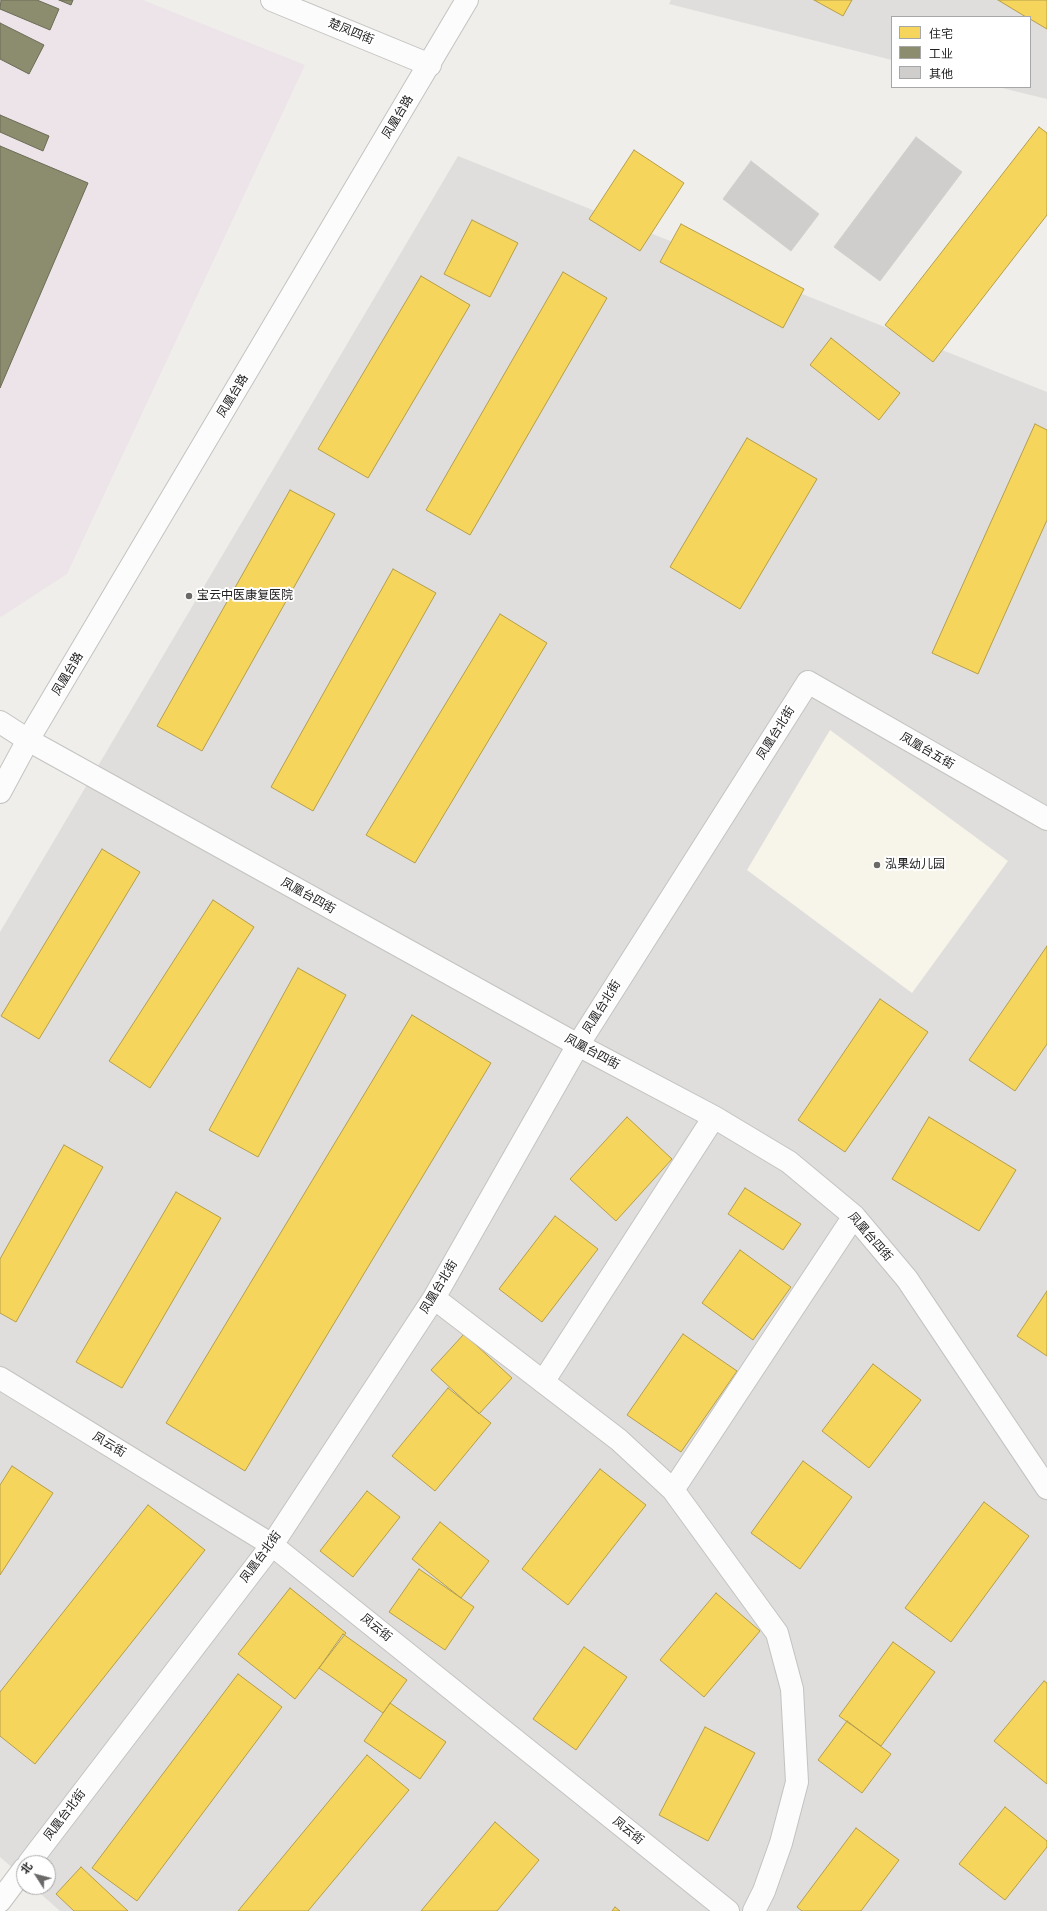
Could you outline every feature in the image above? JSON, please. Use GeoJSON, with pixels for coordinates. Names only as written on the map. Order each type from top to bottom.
{"type":"FeatureCollection","features":[{"type":"Feature","properties":{"kind":"street","name":"楚凤四街"},"geometry":{"type":"LineString","coordinates":[[272,0],[430,64]]}},
{"type":"Feature","properties":{"kind":"street","name":"凤凰台路"},"geometry":{"type":"LineString","coordinates":[[0,792],[28,740],[467,0]]}},
{"type":"Feature","properties":{"kind":"street","name":"凤凰台五街"},"geometry":{"type":"LineString","coordinates":[[808,682],[1047,819]]}},
{"type":"Feature","properties":{"kind":"street","name":"凤凰台北街"},"geometry":{"type":"LineString","coordinates":[[35,1855],[272,1544],[434,1298],[578,1045],[808,682]]}},
{"type":"Feature","properties":{"kind":"street","name":"凤凰台四街"},"geometry":{"type":"LineString","coordinates":[[0,722],[28,740],[578,1045],[714,1117],[789,1162],[854,1216],[907,1279],[1047,1488]]}},
{"type":"Feature","properties":{"kind":"street"},"geometry":{"type":"LineString","coordinates":[[543,1382],[714,1117]]}},
{"type":"Feature","properties":{"kind":"street"},"geometry":{"type":"LineString","coordinates":[[673,1490],[854,1216]]}},
{"type":"Feature","properties":{"kind":"street"},"geometry":{"type":"LineString","coordinates":[[434,1298],[619,1440],[673,1490],[777,1633],[792,1689],[797,1782],[781,1843],[764,1891],[754,1911]]}},
{"type":"Feature","properties":{"kind":"street","name":"凤云街"},"geometry":{"type":"LineString","coordinates":[[0,1378],[272,1544],[728,1911]]}},
{"type":"Feature","properties":{"kind":"street"},"geometry":{"type":"LineString","coordinates":[[0,1901],[16,1880]]}},
{"type":"Feature","properties":{"kind":"shaded area"},"geometry":{"type":"Polygon","coordinates":[[[0,0],[143,0],[305,65],[67,574],[1,617],[0,616],[0,0]]]}},
{"type":"Feature","properties":{"kind":"shaded area"},"geometry":{"type":"Polygon","coordinates":[[[671,0],[1047,0],[1047,99],[1002,88],[1031,88],[1031,16],[891,16],[891,60],[669,4],[671,0]]]}},
{"type":"Feature","properties":{"kind":"shaded area"},"geometry":{"type":"Polygon","coordinates":[[[458,156],[1047,392],[1047,1911],[60,1911],[42,1895],[56,1895],[56,1855],[16,1855],[16,1871],[0,1857],[0,932],[458,156]]]}},
{"type":"Feature","properties":{"kind":"shaded area","name":"泓果幼儿园"},"geometry":{"type":"Polygon","coordinates":[[[830,730],[1008,861],[912,993],[747,870],[830,730]]]}},
{"type":"Feature","properties":{"kind":"building: 住宅"},"geometry":{"type":"Polygon","coordinates":[[[814,0],[852,0],[843,16],[814,0]]]}},
{"type":"Feature","properties":{"kind":"building: 住宅"},"geometry":{"type":"Polygon","coordinates":[[[998,0],[1047,0],[1047,29],[1031,20],[1031,16],[1024,16],[998,0]]]}},
{"type":"Feature","properties":{"kind":"building: 住宅"},"geometry":{"type":"Polygon","coordinates":[[[1039,127],[1047,133],[1047,215],[933,362],[885,325],[1039,127]]]}},
{"type":"Feature","properties":{"kind":"building: 住宅"},"geometry":{"type":"Polygon","coordinates":[[[634,150],[684,183],[640,251],[589,219],[634,150]]]}},
{"type":"Feature","properties":{"kind":"building: 住宅"},"geometry":{"type":"Polygon","coordinates":[[[472,220],[518,243],[490,297],[444,274],[472,220]]]}},
{"type":"Feature","properties":{"kind":"building: 住宅"},"geometry":{"type":"Polygon","coordinates":[[[681,224],[804,289],[783,328],[660,262],[681,224]]]}},
{"type":"Feature","properties":{"kind":"building: 住宅"},"geometry":{"type":"Polygon","coordinates":[[[563,272],[607,298],[470,535],[426,510],[563,272]]]}},
{"type":"Feature","properties":{"kind":"building: 住宅"},"geometry":{"type":"Polygon","coordinates":[[[421,276],[470,305],[368,478],[318,449],[421,276]]]}},
{"type":"Feature","properties":{"kind":"building: 住宅"},"geometry":{"type":"Polygon","coordinates":[[[831,338],[900,393],[879,420],[810,365],[831,338]]]}},
{"type":"Feature","properties":{"kind":"building: 住宅"},"geometry":{"type":"Polygon","coordinates":[[[1035,424],[1047,430],[1047,520],[978,674],[932,653],[1035,424]]]}},
{"type":"Feature","properties":{"kind":"building: 住宅"},"geometry":{"type":"Polygon","coordinates":[[[747,438],[817,479],[740,609],[670,567],[747,438]]]}},
{"type":"Feature","properties":{"kind":"building: 住宅"},"geometry":{"type":"Polygon","coordinates":[[[290,490],[335,514],[202,751],[157,726],[290,490]]]}},
{"type":"Feature","properties":{"kind":"building: 住宅"},"geometry":{"type":"Polygon","coordinates":[[[393,569],[436,593],[313,811],[271,787],[393,569]]]}},
{"type":"Feature","properties":{"kind":"building: 住宅"},"geometry":{"type":"Polygon","coordinates":[[[500,614],[547,643],[415,863],[366,835],[500,614]]]}},
{"type":"Feature","properties":{"kind":"building: 住宅"},"geometry":{"type":"Polygon","coordinates":[[[102,849],[140,872],[39,1039],[1,1016],[102,849]]]}},
{"type":"Feature","properties":{"kind":"building: 住宅"},"geometry":{"type":"Polygon","coordinates":[[[213,900],[254,927],[150,1088],[109,1061],[213,900]]]}},
{"type":"Feature","properties":{"kind":"building: 住宅"},"geometry":{"type":"Polygon","coordinates":[[[1047,946],[1047,1044],[1015,1091],[969,1060],[1047,946]]]}},
{"type":"Feature","properties":{"kind":"building: 住宅"},"geometry":{"type":"Polygon","coordinates":[[[298,968],[346,995],[258,1157],[209,1130],[298,968]]]}},
{"type":"Feature","properties":{"kind":"building: 住宅"},"geometry":{"type":"Polygon","coordinates":[[[880,999],[928,1032],[845,1152],[798,1120],[880,999]]]}},
{"type":"Feature","properties":{"kind":"building: 住宅"},"geometry":{"type":"Polygon","coordinates":[[[412,1015],[491,1063],[245,1471],[166,1423],[412,1015]]]}},
{"type":"Feature","properties":{"kind":"building: 住宅"},"geometry":{"type":"Polygon","coordinates":[[[627,1117],[672,1159],[616,1221],[570,1179],[627,1117]]]}},
{"type":"Feature","properties":{"kind":"building: 住宅"},"geometry":{"type":"Polygon","coordinates":[[[929,1117],[1016,1170],[979,1231],[892,1179],[929,1117]]]}},
{"type":"Feature","properties":{"kind":"building: 住宅"},"geometry":{"type":"Polygon","coordinates":[[[64,1145],[103,1167],[16,1322],[0,1313],[0,1259],[64,1145]]]}},
{"type":"Feature","properties":{"kind":"building: 住宅"},"geometry":{"type":"Polygon","coordinates":[[[745,1188],[801,1224],[783,1250],[728,1214],[745,1188]]]}},
{"type":"Feature","properties":{"kind":"building: 住宅"},"geometry":{"type":"Polygon","coordinates":[[[176,1192],[221,1218],[122,1388],[76,1362],[176,1192]]]}},
{"type":"Feature","properties":{"kind":"building: 住宅"},"geometry":{"type":"Polygon","coordinates":[[[555,1216],[598,1249],[542,1322],[499,1289],[555,1216]]]}},
{"type":"Feature","properties":{"kind":"building: 住宅"},"geometry":{"type":"Polygon","coordinates":[[[740,1250],[791,1287],[753,1340],[702,1303],[740,1250]]]}},
{"type":"Feature","properties":{"kind":"building: 住宅"},"geometry":{"type":"Polygon","coordinates":[[[1047,1291],[1047,1356],[1017,1336],[1047,1291]]]}},
{"type":"Feature","properties":{"kind":"building: 住宅"},"geometry":{"type":"Polygon","coordinates":[[[464,1334],[512,1378],[479,1414],[431,1370],[464,1334]]]}},
{"type":"Feature","properties":{"kind":"building: 住宅"},"geometry":{"type":"Polygon","coordinates":[[[683,1334],[737,1371],[681,1452],[627,1415],[683,1334]]]}},
{"type":"Feature","properties":{"kind":"building: 住宅"},"geometry":{"type":"Polygon","coordinates":[[[873,1364],[921,1400],[869,1468],[822,1431],[873,1364]]]}},
{"type":"Feature","properties":{"kind":"building: 住宅"},"geometry":{"type":"Polygon","coordinates":[[[448,1388],[491,1423],[435,1491],[392,1456],[448,1388]]]}},
{"type":"Feature","properties":{"kind":"building: 住宅"},"geometry":{"type":"Polygon","coordinates":[[[803,1461],[852,1497],[800,1569],[751,1533],[803,1461]]]}},
{"type":"Feature","properties":{"kind":"building: 住宅"},"geometry":{"type":"Polygon","coordinates":[[[12,1466],[53,1493],[0,1575],[0,1485],[12,1466]]]}},
{"type":"Feature","properties":{"kind":"building: 住宅"},"geometry":{"type":"Polygon","coordinates":[[[600,1469],[646,1505],[568,1605],[522,1569],[600,1469]]]}},
{"type":"Feature","properties":{"kind":"building: 住宅"},"geometry":{"type":"Polygon","coordinates":[[[367,1491],[400,1517],[353,1577],[320,1551],[367,1491]]]}},
{"type":"Feature","properties":{"kind":"building: 住宅"},"geometry":{"type":"Polygon","coordinates":[[[984,1502],[1029,1536],[951,1642],[905,1608],[984,1502]]]}},
{"type":"Feature","properties":{"kind":"building: 住宅"},"geometry":{"type":"Polygon","coordinates":[[[148,1505],[205,1550],[35,1764],[0,1736],[0,1692],[148,1505]]]}},
{"type":"Feature","properties":{"kind":"building: 住宅"},"geometry":{"type":"Polygon","coordinates":[[[440,1522],[489,1561],[461,1598],[412,1559],[440,1522]]]}},
{"type":"Feature","properties":{"kind":"building: 住宅"},"geometry":{"type":"Polygon","coordinates":[[[419,1569],[474,1607],[445,1650],[389,1612],[419,1569]]]}},
{"type":"Feature","properties":{"kind":"building: 住宅"},"geometry":{"type":"Polygon","coordinates":[[[290,1588],[346,1633],[295,1699],[238,1654],[290,1588]]]}},
{"type":"Feature","properties":{"kind":"building: 住宅"},"geometry":{"type":"Polygon","coordinates":[[[716,1593],[760,1631],[704,1697],[660,1660],[716,1593]]]}},
{"type":"Feature","properties":{"kind":"building: 住宅"},"geometry":{"type":"Polygon","coordinates":[[[343,1634],[407,1680],[383,1713],[319,1668],[343,1634]]]}},
{"type":"Feature","properties":{"kind":"building: 住宅"},"geometry":{"type":"Polygon","coordinates":[[[893,1642],[935,1672],[881,1746],[839,1716],[893,1642]]]}},
{"type":"Feature","properties":{"kind":"building: 住宅"},"geometry":{"type":"Polygon","coordinates":[[[584,1647],[627,1677],[576,1750],[533,1719],[584,1647]]]}},
{"type":"Feature","properties":{"kind":"building: 住宅"},"geometry":{"type":"Polygon","coordinates":[[[238,1674],[282,1707],[137,1901],[92,1868],[238,1674]]]}},
{"type":"Feature","properties":{"kind":"building: 住宅"},"geometry":{"type":"Polygon","coordinates":[[[1044,1681],[1047,1683],[1047,1784],[994,1741],[1044,1681]]]}},
{"type":"Feature","properties":{"kind":"building: 住宅"},"geometry":{"type":"Polygon","coordinates":[[[390,1703],[446,1742],[420,1779],[364,1741],[390,1703]]]}},
{"type":"Feature","properties":{"kind":"building: 住宅"},"geometry":{"type":"Polygon","coordinates":[[[847,1721],[891,1754],[862,1793],[818,1760],[847,1721]]]}},
{"type":"Feature","properties":{"kind":"building: 住宅"},"geometry":{"type":"Polygon","coordinates":[[[705,1727],[755,1753],[708,1841],[659,1815],[705,1727]]]}},
{"type":"Feature","properties":{"kind":"building: 住宅"},"geometry":{"type":"Polygon","coordinates":[[[367,1755],[409,1790],[308,1911],[238,1911],[367,1755]]]}},
{"type":"Feature","properties":{"kind":"building: 住宅"},"geometry":{"type":"Polygon","coordinates":[[[1005,1807],[1047,1841],[1047,1847],[1005,1900],[959,1864],[1005,1807]]]}},
{"type":"Feature","properties":{"kind":"building: 住宅"},"geometry":{"type":"Polygon","coordinates":[[[495,1822],[539,1860],[497,1911],[421,1911],[495,1822]]]}},
{"type":"Feature","properties":{"kind":"building: 住宅"},"geometry":{"type":"Polygon","coordinates":[[[856,1828],[899,1860],[861,1911],[802,1911],[797,1907],[856,1828]]]}},
{"type":"Feature","properties":{"kind":"building: 住宅"},"geometry":{"type":"Polygon","coordinates":[[[81,1867],[128,1911],[74,1911],[56,1894],[81,1867]]]}},
{"type":"Feature","properties":{"kind":"building: 住宅"},"geometry":{"type":"Polygon","coordinates":[[[615,1907],[620,1911],[612,1911],[615,1907]]]}},
{"type":"Feature","properties":{"kind":"building: 工业"},"geometry":{"type":"Polygon","coordinates":[[[1,0],[37,0],[59,9],[50,30],[0,9],[1,0]]]}},
{"type":"Feature","properties":{"kind":"building: 工业"},"geometry":{"type":"Polygon","coordinates":[[[59,0],[73,0],[71,5],[59,0]]]}},
{"type":"Feature","properties":{"kind":"building: 工业"},"geometry":{"type":"Polygon","coordinates":[[[0,23],[44,45],[29,74],[0,59],[0,23]]]}},
{"type":"Feature","properties":{"kind":"building: 工业"},"geometry":{"type":"Polygon","coordinates":[[[0,115],[49,136],[43,151],[0,132],[0,115]]]}},
{"type":"Feature","properties":{"kind":"building: 工业"},"geometry":{"type":"Polygon","coordinates":[[[0,146],[88,183],[0,388],[0,146]]]}},
{"type":"Feature","properties":{"kind":"building: 其他"},"geometry":{"type":"Polygon","coordinates":[[[916,137],[962,172],[880,281],[834,247],[916,137]]]}},
{"type":"Feature","properties":{"kind":"building: 其他"},"geometry":{"type":"Polygon","coordinates":[[[751,161],[819,214],[791,251],[723,199],[751,161]]]}},
{"type":"Feature","properties":{"kind":"place","name":"宝云中医康复医院"},"geometry":{"type":"Point","coordinates":[189,596]}},
{"type":"Feature","properties":{"kind":"place","name":"泓果幼儿园"},"geometry":{"type":"Point","coordinates":[877,865]}}]}
